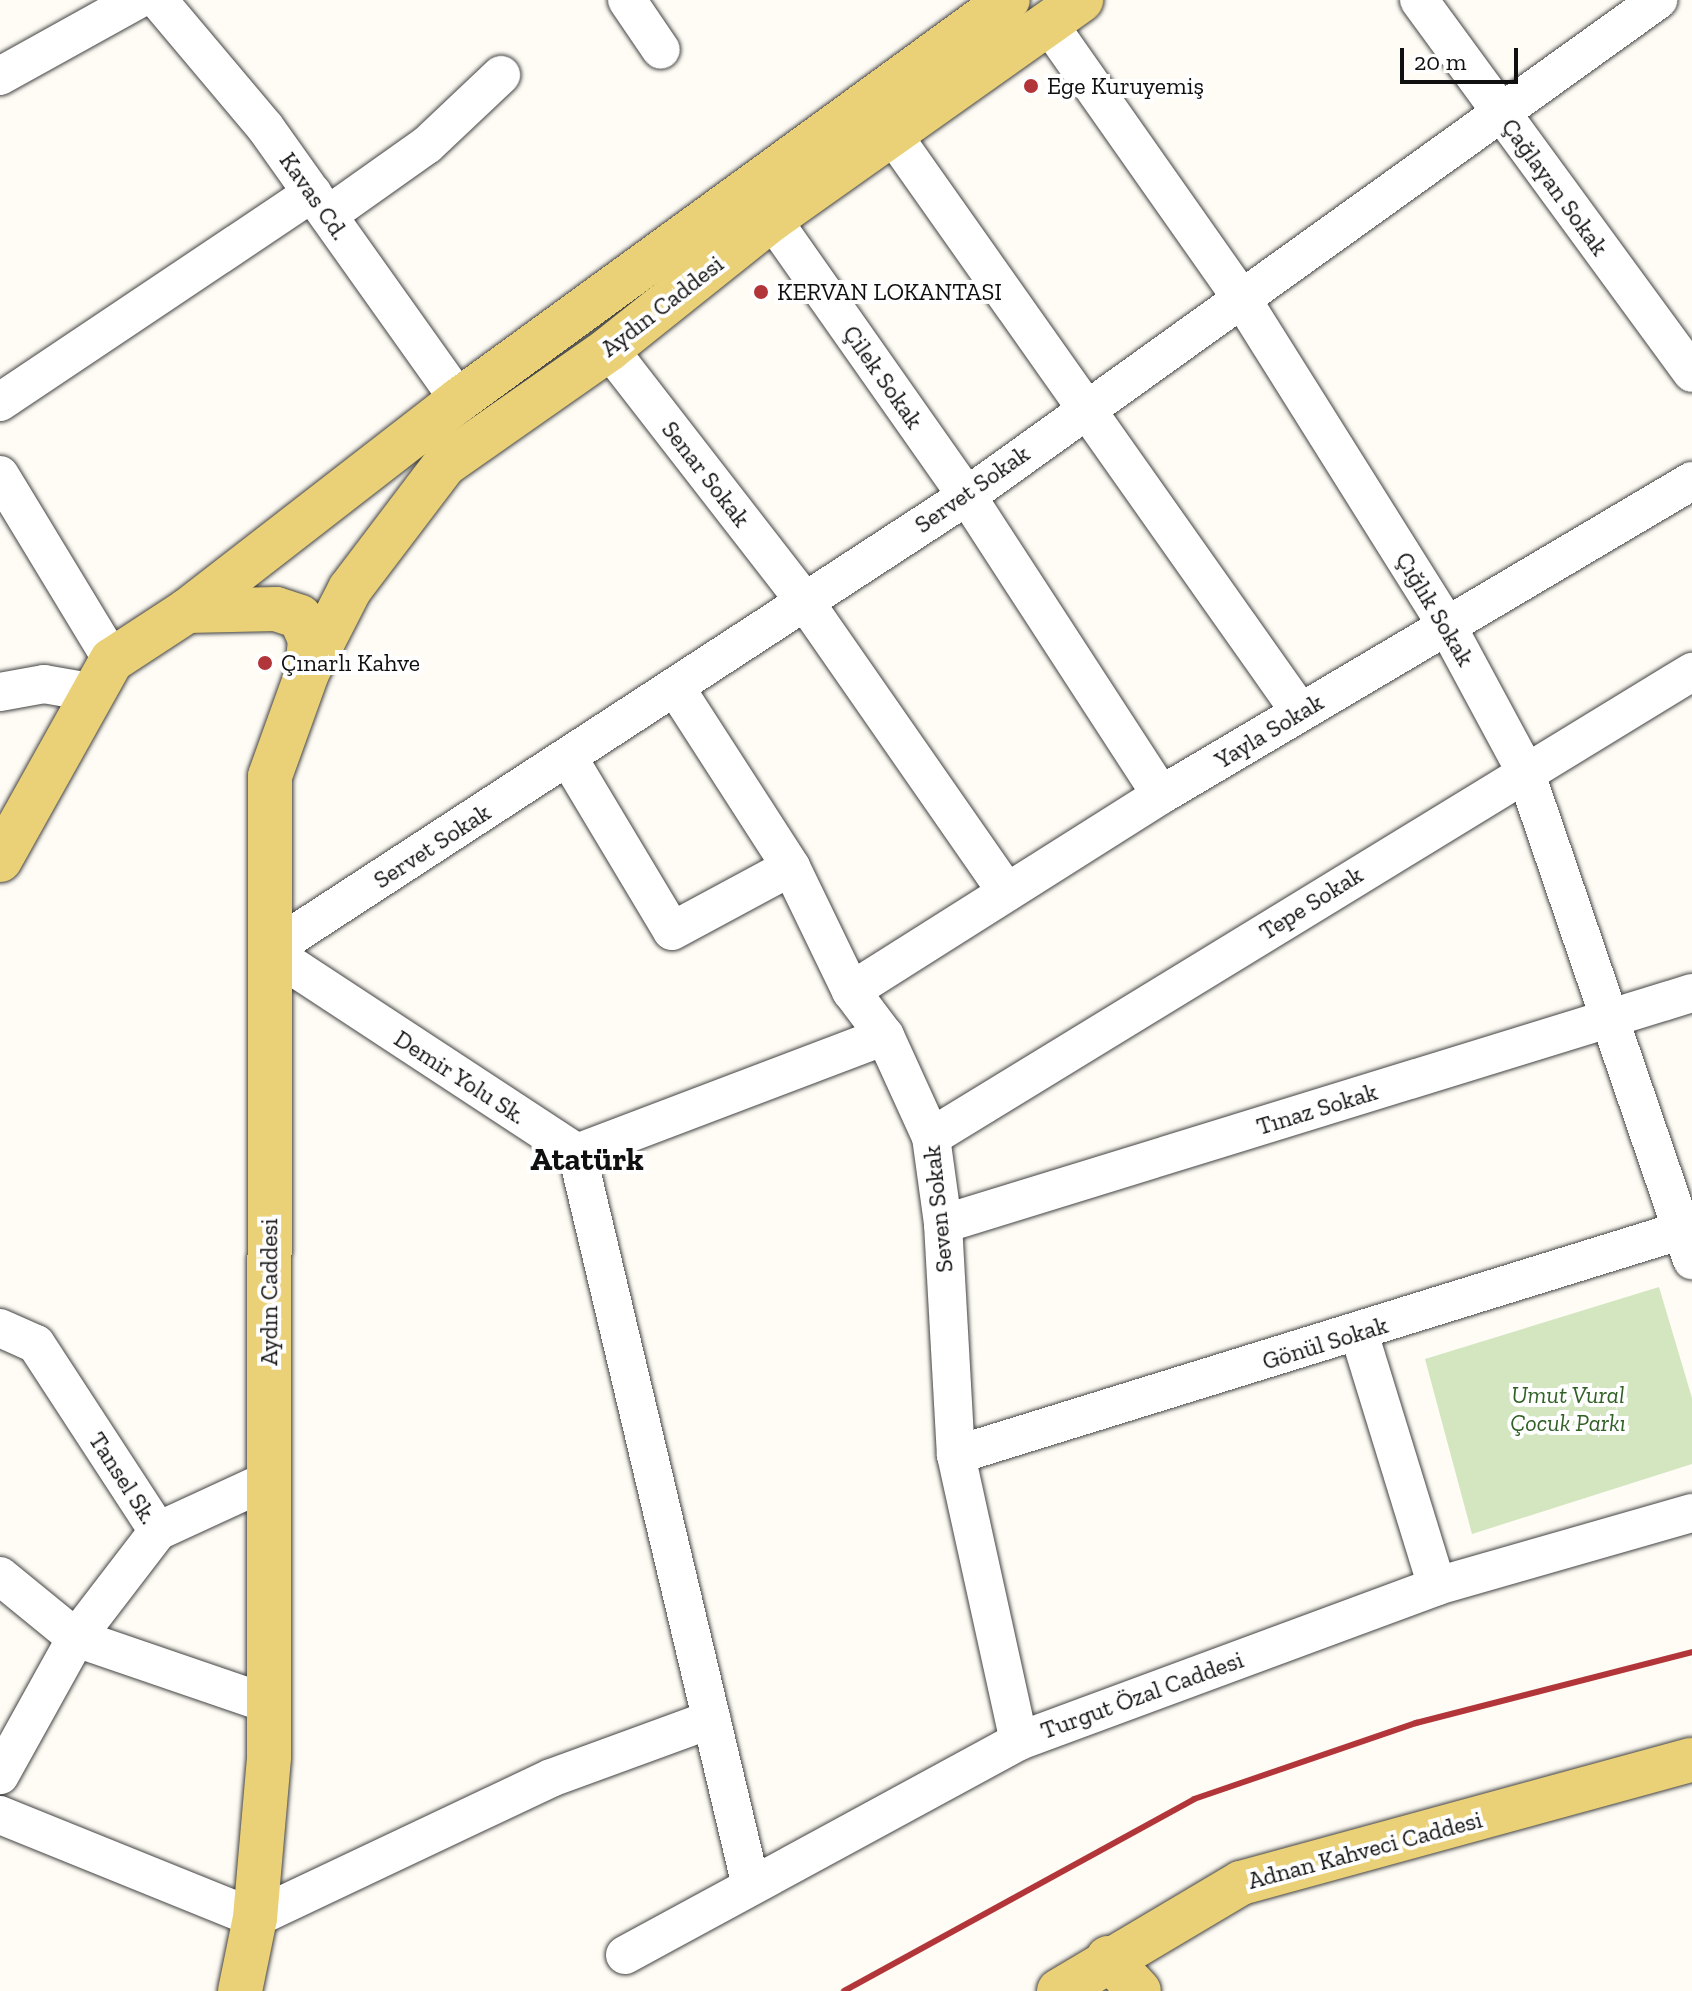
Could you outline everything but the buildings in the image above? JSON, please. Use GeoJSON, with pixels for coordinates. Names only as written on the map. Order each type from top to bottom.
{"type":"FeatureCollection","features":[{"type":"Feature","properties":{"kind":"main road","name":"Aydın Caddesi"},"geometry":{"type":"LineString","coordinates":[[0,860],[103,676],[459,400],[1008,0]]}},
{"type":"Feature","properties":{"kind":"main road","name":"Aydın Caddesi"},"geometry":{"type":"LineString","coordinates":[[240,1991],[255,1918],[269,1704],[270,776],[307,673],[350,589],[445,464],[609,349],[772,219],[895,138],[1064,12]]}},
{"type":"Feature","properties":{"kind":"main road","name":"Aydın Caddesi"},"geometry":{"type":"LineString","coordinates":[[187,611],[276,609],[300,617],[310,639],[307,673]]}},
{"type":"Feature","properties":{"kind":"main road","name":"Adnan Kahveci Caddesi"},"geometry":{"type":"LineString","coordinates":[[1059,1991],[1108,1958],[1241,1883],[1692,1760]]}},
{"type":"Feature","properties":{"kind":"main road"},"geometry":{"type":"LineString","coordinates":[[1108,1958],[1139,1991]]}},
{"type":"Feature","properties":{"kind":"street"},"geometry":{"type":"LineString","coordinates":[[0,76],[137,0]]}},
{"type":"Feature","properties":{"kind":"street","name":"Kavas Cd."},"geometry":{"type":"LineString","coordinates":[[158,0],[320,204],[459,400]]}},
{"type":"Feature","properties":{"kind":"street"},"geometry":{"type":"LineString","coordinates":[[627,0],[661,50]]}},
{"type":"Feature","properties":{"kind":"street","name":"Çağlayan Sokak"},"geometry":{"type":"LineString","coordinates":[[1419,0],[1692,373]]}},
{"type":"Feature","properties":{"kind":"street","name":"Servet Sokak"},"geometry":{"type":"LineString","coordinates":[[269,951],[677,690],[803,599],[967,496],[1240,296],[1658,0]]}},
{"type":"Feature","properties":{"kind":"street","name":"Çığlık Sokak"},"geometry":{"type":"LineString","coordinates":[[1064,12],[1446,624],[1525,771],[1609,1019],[1689,1239]]}},
{"type":"Feature","properties":{"kind":"street"},"geometry":{"type":"LineString","coordinates":[[0,402],[320,204],[427,145],[501,75]]}},
{"type":"Feature","properties":{"kind":"street"},"geometry":{"type":"LineString","coordinates":[[895,138],[1300,712]]}},
{"type":"Feature","properties":{"kind":"street","name":"Çilek Sokak"},"geometry":{"type":"LineString","coordinates":[[772,219],[967,496],[1161,795]]}},
{"type":"Feature","properties":{"kind":"street","name":"Senar Sokak"},"geometry":{"type":"LineString","coordinates":[[609,349],[803,599],[1007,892]]}},
{"type":"Feature","properties":{"kind":"street"},"geometry":{"type":"LineString","coordinates":[[0,475],[103,676],[0,692]]}},
{"type":"Feature","properties":{"kind":"street","name":"Yayla Sokak"},"geometry":{"type":"LineString","coordinates":[[851,991],[1161,795],[1692,481]]}},
{"type":"Feature","properties":{"kind":"street","name":"Tepe Sokak"},"geometry":{"type":"LineString","coordinates":[[931,1137],[1525,771],[1692,672]]}},
{"type":"Feature","properties":{"kind":"street","name":"Seven Sokak"},"geometry":{"type":"LineString","coordinates":[[677,690],[791,867],[851,991],[885,1036],[931,1137],[943,1224],[956,1455],[1019,1741]]}},
{"type":"Feature","properties":{"kind":"street"},"geometry":{"type":"LineString","coordinates":[[569,759],[672,931],[791,867]]}},
{"type":"Feature","properties":{"kind":"street","name":"Demir Yolu Sk."},"geometry":{"type":"LineString","coordinates":[[269,951],[577,1153]]}},
{"type":"Feature","properties":{"kind":"street","name":"Tınaz Sokak"},"geometry":{"type":"LineString","coordinates":[[943,1224],[1692,993]]}},
{"type":"Feature","properties":{"kind":"street"},"geometry":{"type":"LineString","coordinates":[[751,1886],[577,1153],[885,1036]]}},
{"type":"Feature","properties":{"kind":"street","name":"Gönül Sokak"},"geometry":{"type":"LineString","coordinates":[[956,1455],[1359,1333],[1689,1239]]}},
{"type":"Feature","properties":{"kind":"street","name":"Tansel Sk."},"geometry":{"type":"LineString","coordinates":[[0,1328],[36,1344],[158,1531],[76,1638],[0,1775]]}},
{"type":"Feature","properties":{"kind":"street"},"geometry":{"type":"LineString","coordinates":[[1359,1333],[1437,1586]]}},
{"type":"Feature","properties":{"kind":"street"},"geometry":{"type":"LineString","coordinates":[[158,1531],[269,1480]]}},
{"type":"Feature","properties":{"kind":"street","name":"Turgut Özal Caddesi"},"geometry":{"type":"LineString","coordinates":[[625,1955],[1019,1741],[1437,1586],[1692,1513]]}},
{"type":"Feature","properties":{"kind":"street"},"geometry":{"type":"LineString","coordinates":[[0,1576],[76,1638],[269,1704]]}},
{"type":"Feature","properties":{"kind":"street"},"geometry":{"type":"LineString","coordinates":[[0,1815],[255,1918],[551,1778],[712,1719]]}},
{"type":"Feature","properties":{"kind":"green space","name":"Umut Vural Çocuk Parkı"},"geometry":{"type":"Polygon","coordinates":[[[1659,1287],[1692,1398],[1692,1464],[1472,1534],[1425,1359],[1659,1287]]]}},
{"type":"Feature","properties":{"kind":"railway"},"geometry":{"type":"LineString","coordinates":[[844,1991],[1194,1799],[1416,1723],[1692,1652]]}},
{"type":"Feature","properties":{"kind":"place","name":"Ege Kuruyemiş"},"geometry":{"type":"Point","coordinates":[1031,86]}},
{"type":"Feature","properties":{"kind":"place","name":"KERVAN LOKANTASI"},"geometry":{"type":"Point","coordinates":[761,292]}},
{"type":"Feature","properties":{"kind":"place","name":"Çınarlı Kahve"},"geometry":{"type":"Point","coordinates":[265,663]}},
{"type":"Feature","properties":{"kind":"district","name":"Atatürk"},"geometry":{"type":"Point","coordinates":[587,1159]}}]}
